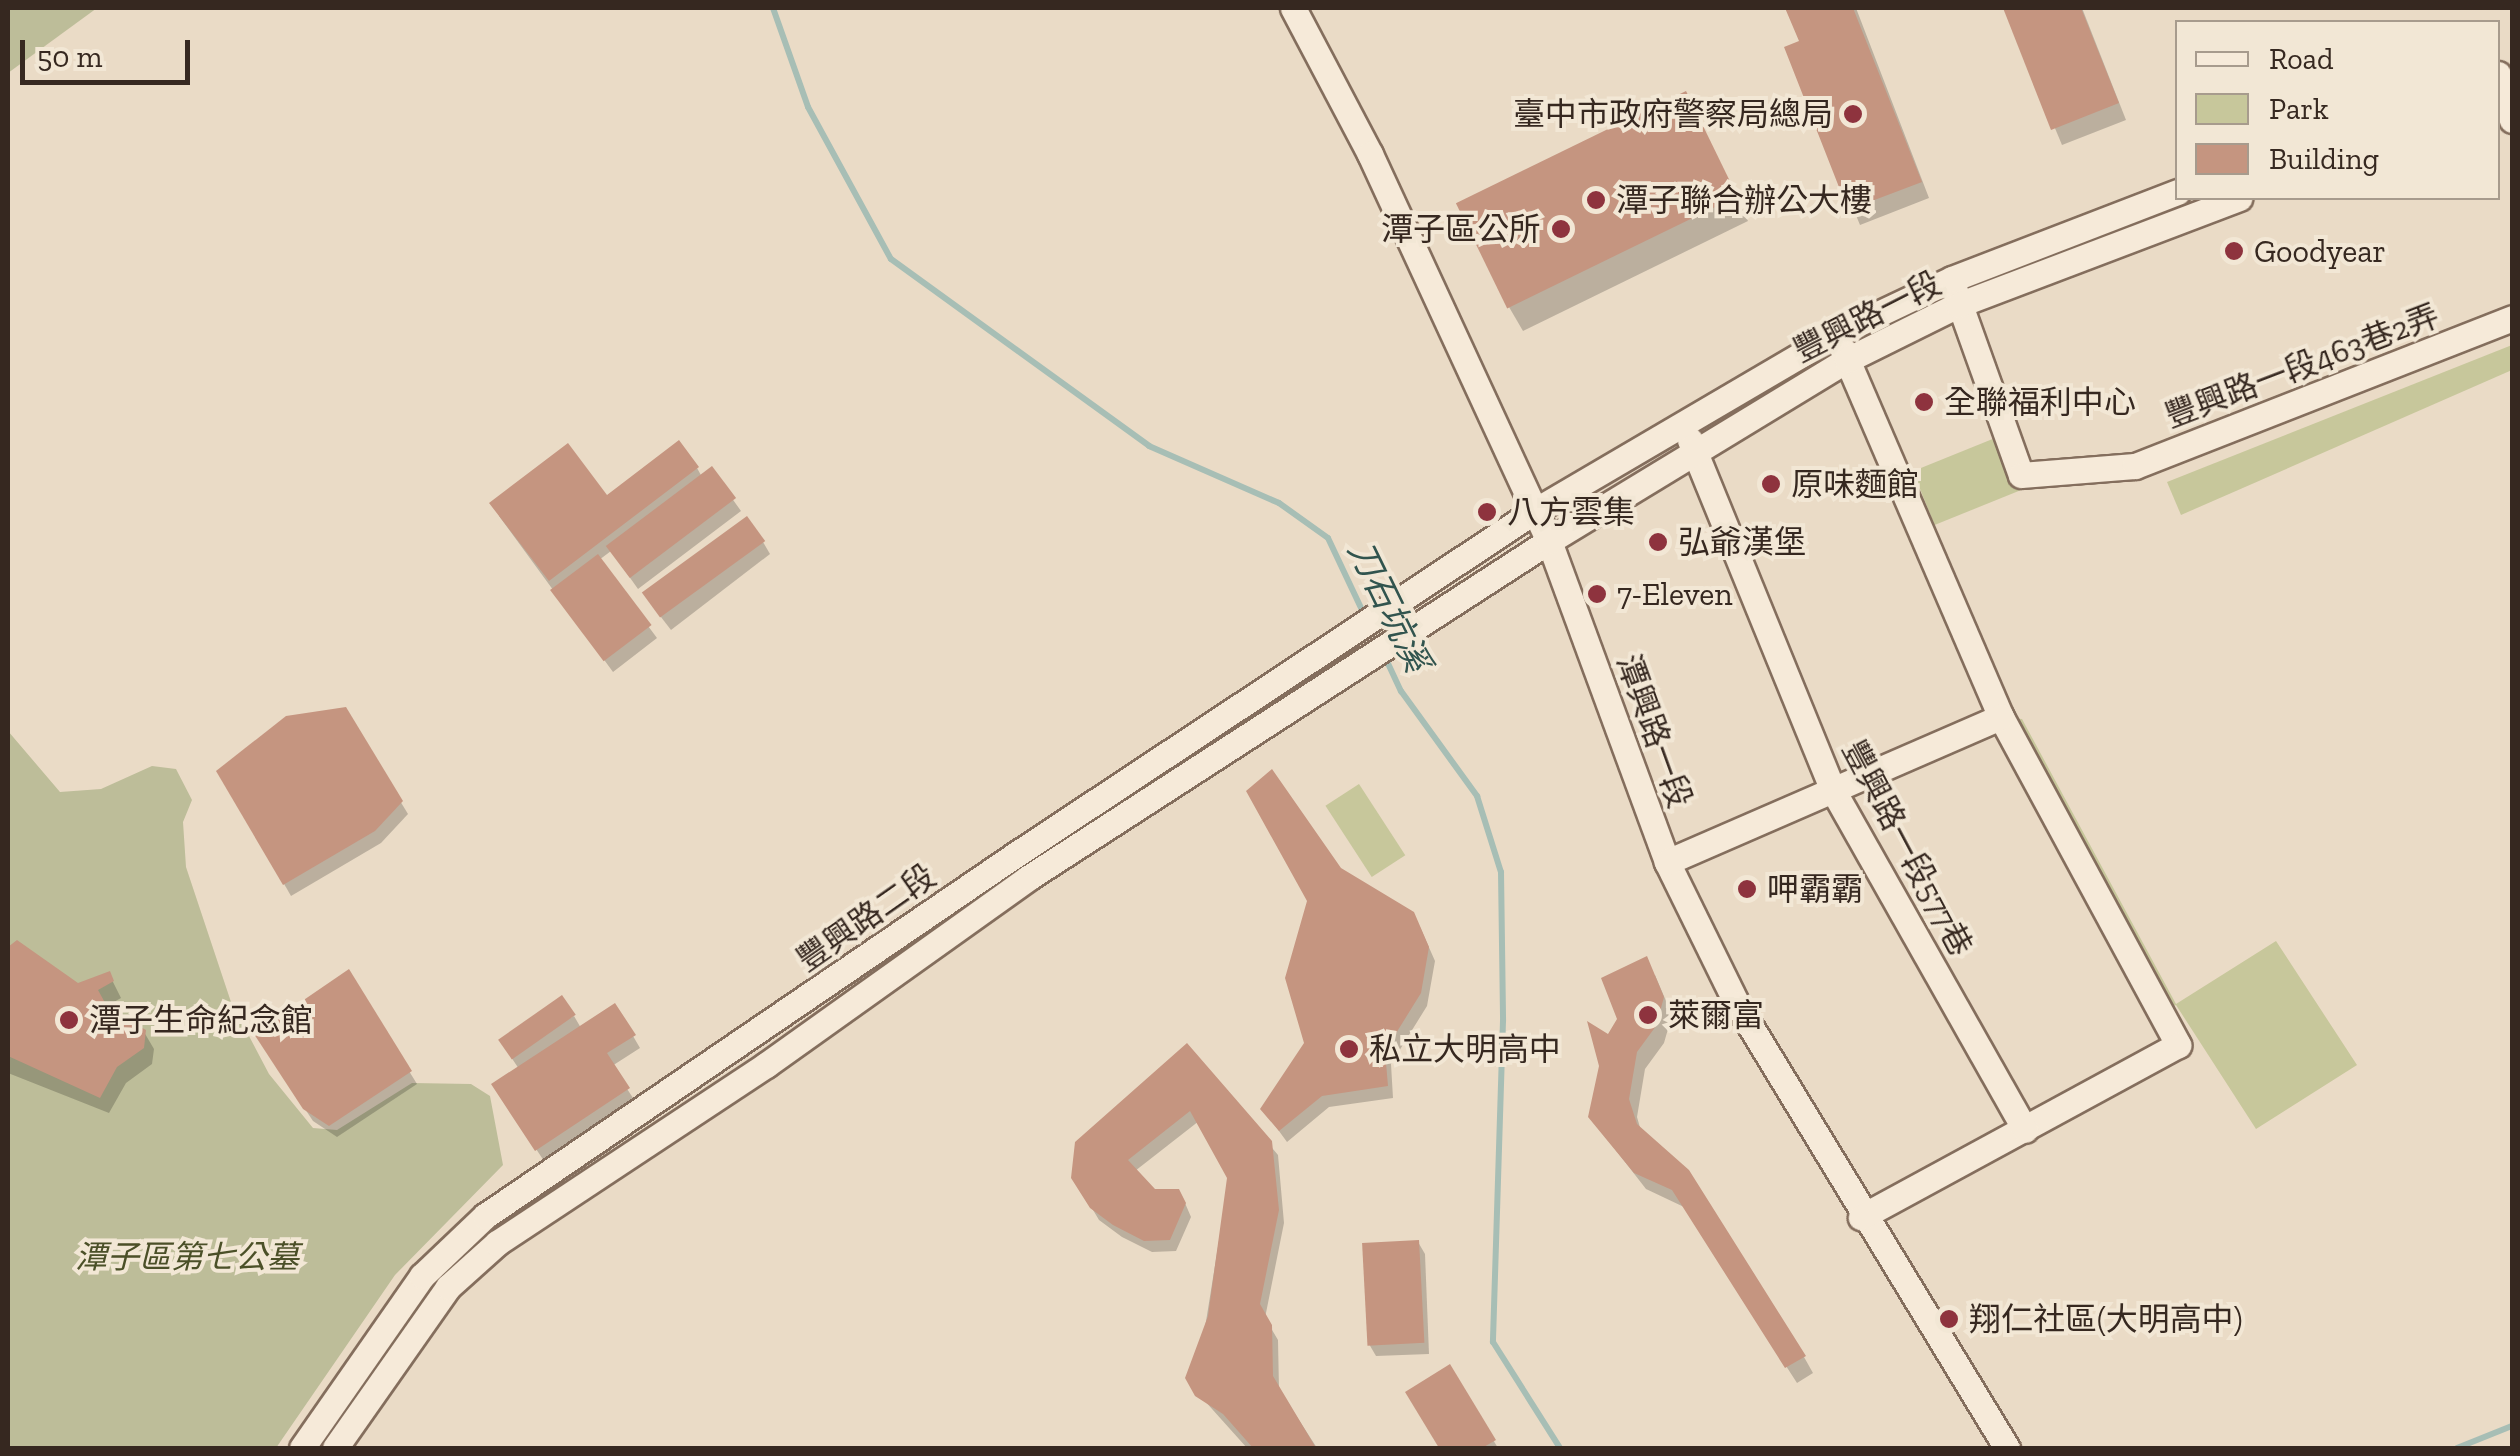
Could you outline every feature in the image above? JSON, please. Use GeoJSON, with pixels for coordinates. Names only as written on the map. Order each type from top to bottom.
{"type":"FeatureCollection","features":[{"type":"Feature","properties":{"kind":"street","name":"潭興路一段"},"geometry":{"type":"LineString","coordinates":[[1293,8],[1370,154],[1532,512],[1549,541],[1668,862],[1737,1004],[1861,1217],[2007,1448]]}},
{"type":"Feature","properties":{"kind":"street"},"geometry":{"type":"LineString","coordinates":[[2504,93],[2512,66]]}},
{"type":"Feature","properties":{"kind":"street","name":"豐興路一段"},"geometry":{"type":"LineString","coordinates":[[1532,512],[1836,334],[1952,279],[2175,193]]}},
{"type":"Feature","properties":{"kind":"street","name":"豐興路一段"},"geometry":{"type":"LineString","coordinates":[[1549,541],[1847,360],[1958,306],[2234,200]]}},
{"type":"Feature","properties":{"kind":"street","name":"豐興路一段463巷2弄"},"geometry":{"type":"LineString","coordinates":[[1952,279],[1958,306],[2022,475],[2135,466],[2512,318]]}},
{"type":"Feature","properties":{"kind":"street"},"geometry":{"type":"LineString","coordinates":[[1836,334],[2000,718],[2178,1045],[1861,1217]]}},
{"type":"Feature","properties":{"kind":"street","name":"豐興路一段577巷"},"geometry":{"type":"LineString","coordinates":[[1676,426],[1699,449],[1834,792],[2024,1130]]}},
{"type":"Feature","properties":{"kind":"street","name":"豐興路二段"},"geometry":{"type":"LineString","coordinates":[[302,1448],[422,1276],[485,1216],[1532,512]]}},
{"type":"Feature","properties":{"kind":"street","name":"豐興路二段"},"geometry":{"type":"LineString","coordinates":[[335,1448],[448,1287],[497,1244],[766,1065],[1028,878],[1549,541]]}},
{"type":"Feature","properties":{"kind":"street"},"geometry":{"type":"LineString","coordinates":[[1668,862],[2000,718]]}},
{"type":"Feature","properties":{"kind":"green space"},"geometry":{"type":"Polygon","coordinates":[[[8,8],[97,8],[8,73],[8,8]]]}},
{"type":"Feature","properties":{"kind":"green space"},"geometry":{"type":"Polygon","coordinates":[[[2512,345],[2512,370],[2181,515],[2167,482],[2512,345]]]}},
{"type":"Feature","properties":{"kind":"green space"},"geometry":{"type":"Polygon","coordinates":[[[2000,436],[2022,490],[1935,525],[1913,471],[2000,436]]]}},
{"type":"Feature","properties":{"kind":"green space"},"geometry":{"type":"Polygon","coordinates":[[[2001,717],[2022,719],[2176,1004],[2276,941],[2357,1065],[2256,1129],[2176,1005],[2160,1011],[2001,717]]]}},
{"type":"Feature","properties":{"kind":"green space","name":"潭子區第七公墓"},"geometry":{"type":"Polygon","coordinates":[[[8,731],[60,792],[101,789],[152,766],[176,769],[192,800],[183,822],[186,867],[231,1002],[269,1074],[313,1128],[337,1130],[412,1083],[471,1084],[490,1096],[503,1165],[395,1275],[276,1448],[8,1448],[8,731]]]}},
{"type":"Feature","properties":{"kind":"green space"},"geometry":{"type":"Polygon","coordinates":[[[1359,784],[1405,855],[1372,877],[1325,806],[1359,784]]]}},
{"type":"Feature","properties":{"kind":"building","name":"臺中市政府警察局總局"},"geometry":{"type":"Polygon","coordinates":[[[1785,8],[1853,8],[1922,182],[1848,210],[1784,47],[1799,41],[1785,8]]]}},
{"type":"Feature","properties":{"kind":"building"},"geometry":{"type":"Polygon","coordinates":[[[2003,8],[2081,8],[2119,103],[2051,130],[2003,8]]]}},
{"type":"Feature","properties":{"kind":"building","name":"潭子聯合辦公大樓"},"geometry":{"type":"Polygon","coordinates":[[[1686,91],[1737,196],[1507,308],[1456,203],[1686,91]]]}},
{"type":"Feature","properties":{"kind":"building"},"geometry":{"type":"Polygon","coordinates":[[[679,440],[699,467],[549,581],[489,503],[568,443],[607,495],[679,440]]]}},
{"type":"Feature","properties":{"kind":"building"},"geometry":{"type":"Polygon","coordinates":[[[712,466],[736,498],[630,578],[606,546],[712,466]]]}},
{"type":"Feature","properties":{"kind":"building"},"geometry":{"type":"Polygon","coordinates":[[[747,516],[765,541],[660,617],[642,592],[747,516]]]}},
{"type":"Feature","properties":{"kind":"building"},"geometry":{"type":"Polygon","coordinates":[[[598,554],[652,625],[604,661],[550,590],[598,554]]]}},
{"type":"Feature","properties":{"kind":"building"},"geometry":{"type":"Polygon","coordinates":[[[346,707],[403,801],[375,831],[283,885],[216,771],[286,716],[346,707]]]}},
{"type":"Feature","properties":{"kind":"building"},"geometry":{"type":"Polygon","coordinates":[[[1272,769],[1341,868],[1414,912],[1429,947],[1421,993],[1385,1051],[1388,1086],[1322,1096],[1279,1131],[1260,1109],[1304,1043],[1285,978],[1307,901],[1246,791],[1272,769]]]}},
{"type":"Feature","properties":{"kind":"building","name":"潭子生命紀念館"},"geometry":{"type":"Polygon","coordinates":[[[17,940],[78,983],[110,971],[114,981],[98,990],[109,1010],[146,1030],[144,1048],[117,1067],[100,1098],[8,1056],[8,947],[17,940]]]}},
{"type":"Feature","properties":{"kind":"building"},"geometry":{"type":"Polygon","coordinates":[[[1647,956],[1664,997],[1656,1026],[1637,1052],[1629,1099],[1637,1124],[1689,1170],[1806,1356],[1785,1368],[1672,1190],[1634,1173],[1588,1117],[1599,1066],[1587,1021],[1608,1034],[1617,1019],[1601,978],[1647,956]]]}},
{"type":"Feature","properties":{"kind":"building"},"geometry":{"type":"Polygon","coordinates":[[[349,969],[412,1071],[329,1126],[303,1109],[254,1034],[349,969]]]}},
{"type":"Feature","properties":{"kind":"building"},"geometry":{"type":"Polygon","coordinates":[[[562,995],[576,1015],[512,1059],[498,1040],[562,995]]]}},
{"type":"Feature","properties":{"kind":"building"},"geometry":{"type":"Polygon","coordinates":[[[615,1003],[636,1035],[607,1053],[630,1088],[535,1151],[491,1084],[615,1003]]]}},
{"type":"Feature","properties":{"kind":"building"},"geometry":{"type":"Polygon","coordinates":[[[1187,1043],[1272,1141],[1279,1210],[1260,1304],[1272,1325],[1273,1376],[1316,1448],[1253,1448],[1223,1414],[1195,1396],[1185,1378],[1208,1316],[1227,1178],[1190,1111],[1128,1160],[1155,1189],[1179,1189],[1186,1203],[1170,1240],[1144,1241],[1113,1225],[1090,1208],[1071,1178],[1075,1142],[1187,1043]]]}},
{"type":"Feature","properties":{"kind":"building"},"geometry":{"type":"Polygon","coordinates":[[[1419,1240],[1424,1343],[1367,1346],[1362,1243],[1419,1240]]]}},
{"type":"Feature","properties":{"kind":"building"},"geometry":{"type":"Polygon","coordinates":[[[1450,1364],[1496,1440],[1482,1448],[1439,1448],[1405,1392],[1450,1364]]]}},
{"type":"Feature","properties":{"kind":"waterway","name":"刀石坑溪"},"geometry":{"type":"LineString","coordinates":[[773,8],[808,107],[891,259],[1149,446],[1279,503],[1328,538],[1364,614]]}},
{"type":"Feature","properties":{"kind":"waterway","name":"刀石坑溪"},"geometry":{"type":"LineString","coordinates":[[1385,657],[1401,691],[1477,796],[1501,872],[1503,1021],[1493,1342],[1560,1448]]}},
{"type":"Feature","properties":{"kind":"waterway"},"geometry":{"type":"LineString","coordinates":[[2457,1448],[2512,1426]]}},
{"type":"Feature","properties":{"kind":"place","name":"臺中市政府警察局總局"},"geometry":{"type":"Point","coordinates":[1853,114]}},
{"type":"Feature","properties":{"kind":"place","name":"潭子聯合辦公大樓"},"geometry":{"type":"Point","coordinates":[1596,200]}},
{"type":"Feature","properties":{"kind":"place","name":"潭子區公所"},"geometry":{"type":"Point","coordinates":[1561,229]}},
{"type":"Feature","properties":{"kind":"place","name":"Goodyear"},"geometry":{"type":"Point","coordinates":[2234,251]}},
{"type":"Feature","properties":{"kind":"place","name":"全聯福利中心"},"geometry":{"type":"Point","coordinates":[1924,402]}},
{"type":"Feature","properties":{"kind":"place","name":"原味麵館"},"geometry":{"type":"Point","coordinates":[1771,484]}},
{"type":"Feature","properties":{"kind":"place","name":"八方雲集"},"geometry":{"type":"Point","coordinates":[1487,512]}},
{"type":"Feature","properties":{"kind":"place","name":"弘爺漢堡"},"geometry":{"type":"Point","coordinates":[1658,542]}},
{"type":"Feature","properties":{"kind":"place","name":"7-Eleven"},"geometry":{"type":"Point","coordinates":[1597,594]}},
{"type":"Feature","properties":{"kind":"place","name":"呷霸霸"},"geometry":{"type":"Point","coordinates":[1747,889]}},
{"type":"Feature","properties":{"kind":"place","name":"萊爾富"},"geometry":{"type":"Point","coordinates":[1648,1015]}},
{"type":"Feature","properties":{"kind":"place","name":"潭子生命紀念館"},"geometry":{"type":"Point","coordinates":[69,1020]}},
{"type":"Feature","properties":{"kind":"place","name":"私立大明高中"},"geometry":{"type":"Point","coordinates":[1349,1049]}},
{"type":"Feature","properties":{"kind":"place","name":"翔仁社區(大明高中)"},"geometry":{"type":"Point","coordinates":[1949,1319]}}]}
